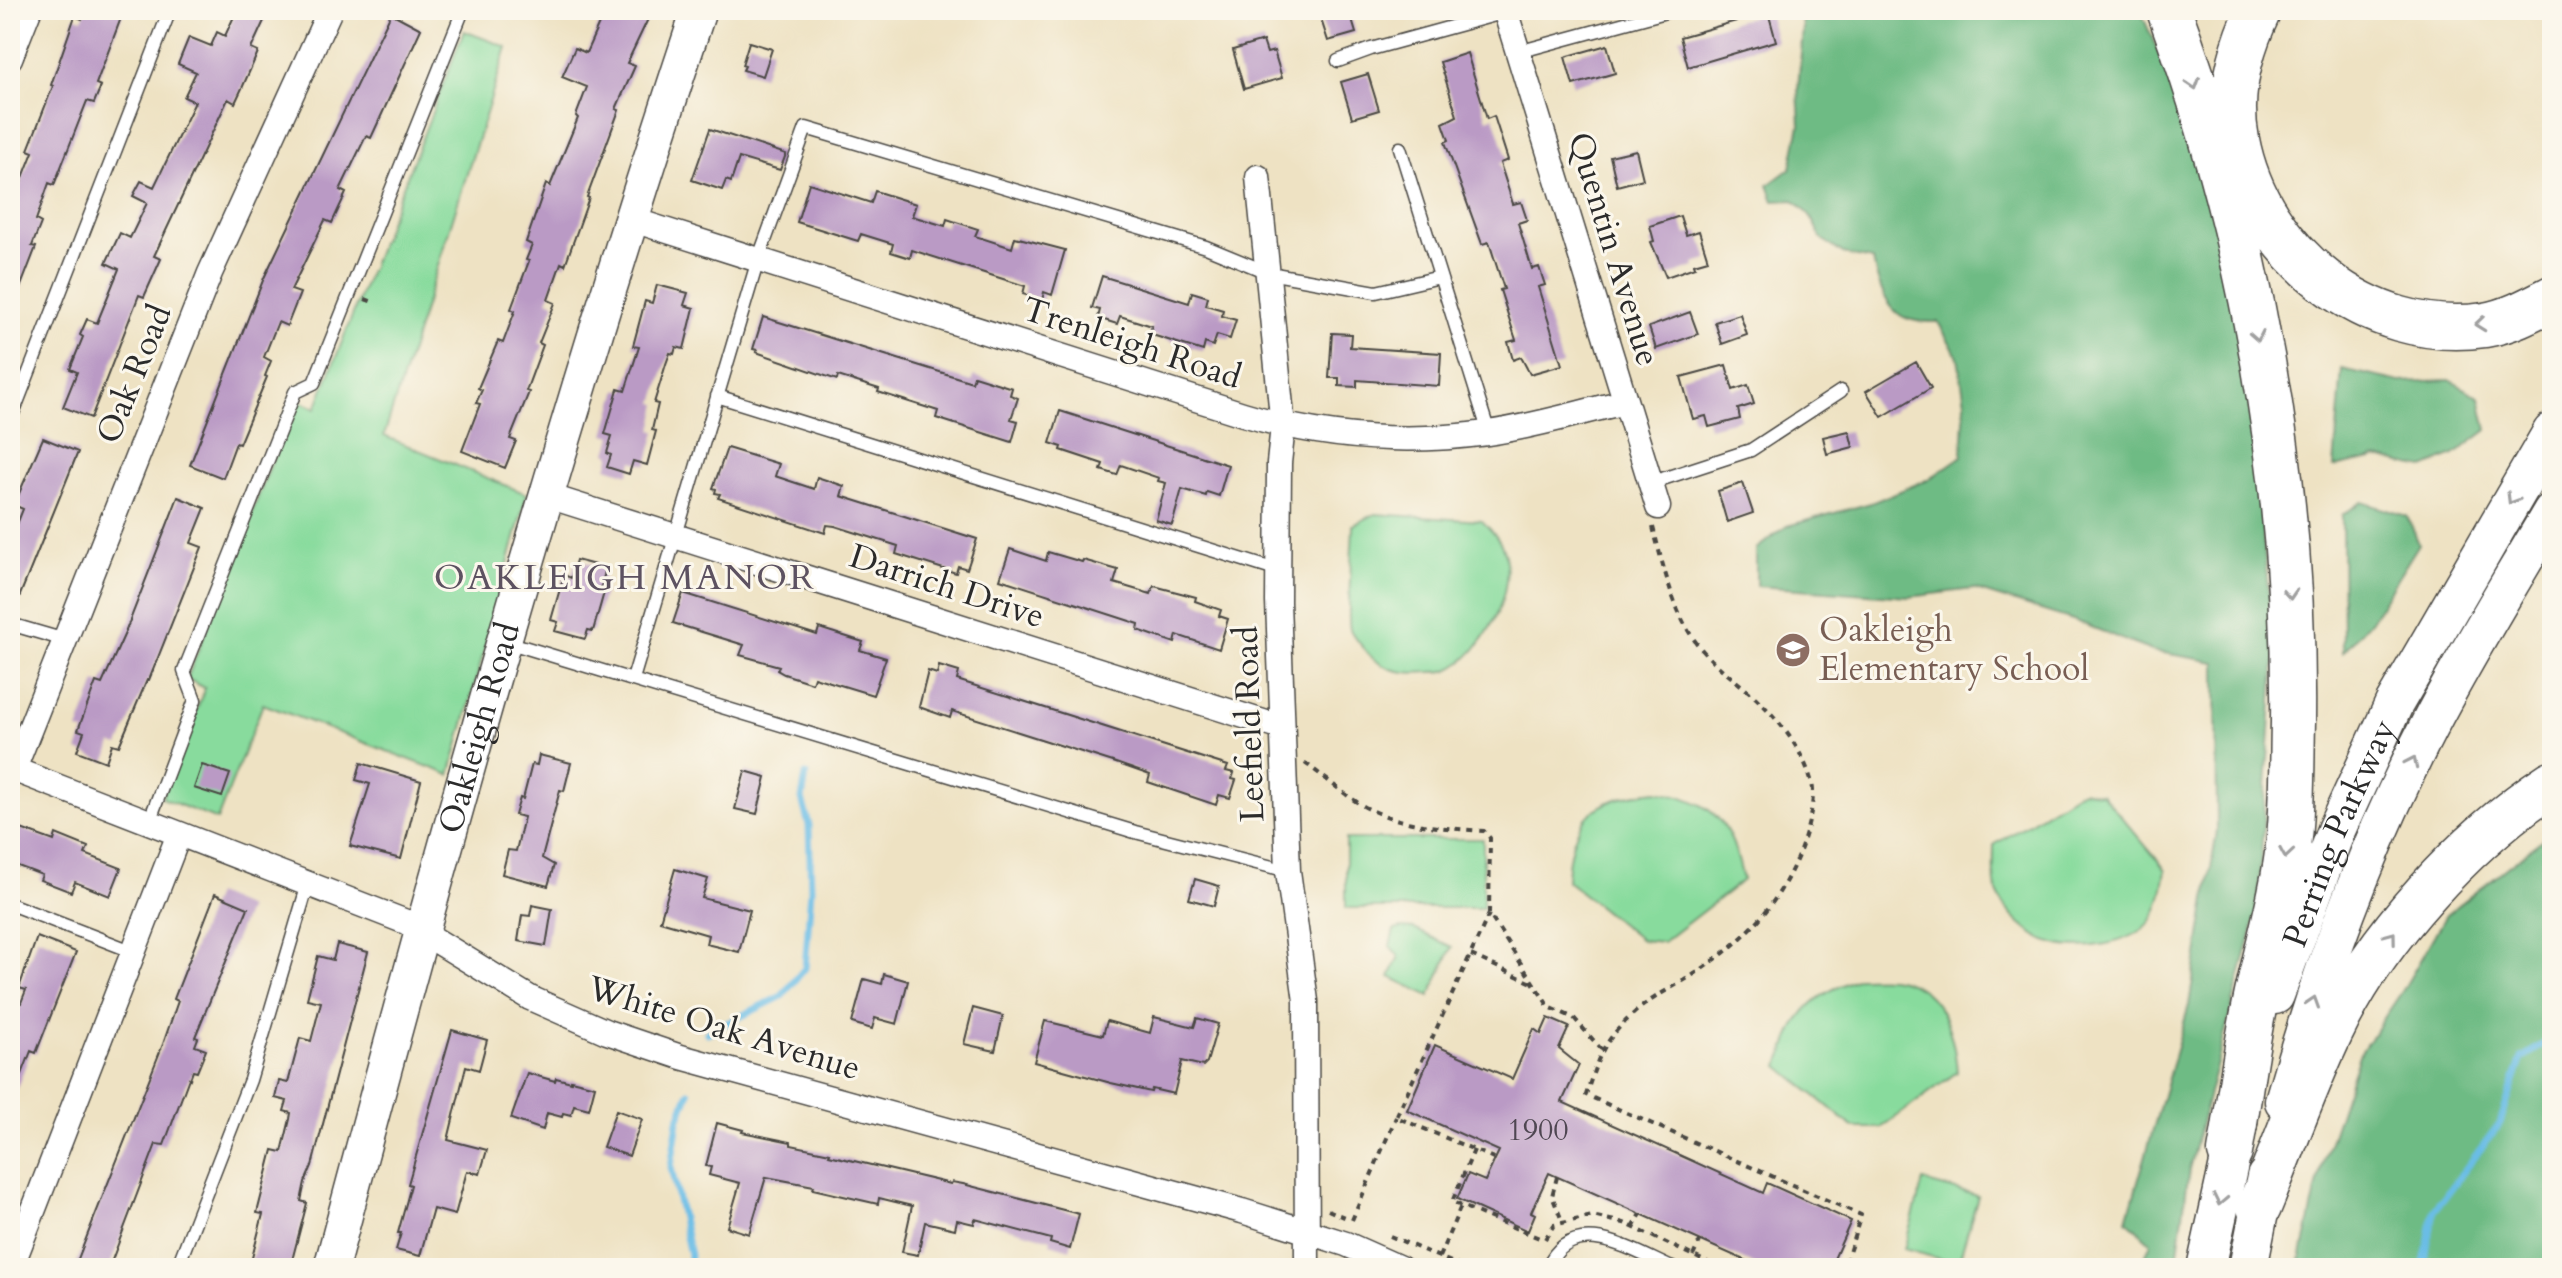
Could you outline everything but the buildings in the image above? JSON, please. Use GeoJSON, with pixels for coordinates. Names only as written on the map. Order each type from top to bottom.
{"type":"FeatureCollection","features":[{"type":"Feature","properties":{"kind":"highway"},"geometry":{"type":"LineString","coordinates":[[2169,10],[2207,126],[2247,281],[2286,525],[2291,604],[2293,682],[2289,837],[2280,896],[2258,988],[2230,1152]]}},
{"type":"Feature","properties":{"kind":"highway"},"geometry":{"type":"LineString","coordinates":[[2259,10],[2237,69],[2236,137],[2244,170],[2260,209],[2283,241],[2313,272],[2342,293],[2376,310],[2410,321],[2444,326],[2484,325],[2516,317],[2552,298]]}},
{"type":"Feature","properties":{"kind":"highway"},"geometry":{"type":"LineString","coordinates":[[2259,1207],[2331,1031],[2357,985],[2391,936],[2466,852],[2502,819],[2552,783]]}},
{"type":"Feature","properties":{"kind":"main road","name":"Perring Parkway"},"geometry":{"type":"LineString","coordinates":[[2206,1268],[2230,1152],[2264,1026],[2291,945],[2336,830],[2394,704],[2552,432]]}},
{"type":"Feature","properties":{"kind":"main road","name":"Perring Parkway"},"geometry":{"type":"LineString","coordinates":[[2248,1268],[2278,1120],[2300,1042],[2326,963],[2371,848],[2431,722],[2552,512]]}},
{"type":"Feature","properties":{"kind":"street"},"geometry":{"type":"LineString","coordinates":[[10,58],[29,10]]}},
{"type":"Feature","properties":{"kind":"street","name":"Oak Road"},"geometry":{"type":"LineString","coordinates":[[12,768],[210,273],[330,10]]}},
{"type":"Feature","properties":{"kind":"street","name":"Oakleigh Road"},"geometry":{"type":"LineString","coordinates":[[331,1268],[545,495],[630,219],[699,10]]}},
{"type":"Feature","properties":{"kind":"street","name":"Quentin Avenue"},"geometry":{"type":"LineString","coordinates":[[1505,11],[1650,483],[1654,512]]}},
{"type":"Feature","properties":{"kind":"street","name":"Leefield Road"},"geometry":{"type":"LineString","coordinates":[[1258,177],[1283,426],[1279,463],[1282,728],[1288,871],[1306,1001],[1307,1268]]}},
{"type":"Feature","properties":{"kind":"street","name":"Trenleigh Road"},"geometry":{"type":"LineString","coordinates":[[630,219],[1283,426],[1322,434],[1391,438],[1489,433],[1625,402]]}},
{"type":"Feature","properties":{"kind":"street","name":"Darrich Drive"},"geometry":{"type":"LineString","coordinates":[[545,495],[1282,728]]}},
{"type":"Feature","properties":{"kind":"street","name":"White Oak Avenue"},"geometry":{"type":"LineString","coordinates":[[12,768],[406,922],[530,998],[643,1045],[1307,1230],[1400,1268]]}},
{"type":"Feature","properties":{"kind":"street"},"geometry":{"type":"LineString","coordinates":[[11,1268],[179,834]]}},
{"type":"Feature","properties":{"kind":"lane"},"geometry":{"type":"LineString","coordinates":[[10,421],[170,10]]}},
{"type":"Feature","properties":{"kind":"lane"},"geometry":{"type":"LineString","coordinates":[[149,822],[195,700],[184,671],[295,392],[314,383],[325,358],[463,10]]}},
{"type":"Feature","properties":{"kind":"lane"},"geometry":{"type":"LineString","coordinates":[[1518,52],[1673,10]]}},
{"type":"Feature","properties":{"kind":"lane"},"geometry":{"type":"LineString","coordinates":[[1338,61],[1505,11]]}},
{"type":"Feature","properties":{"kind":"lane"},"geometry":{"type":"LineString","coordinates":[[633,679],[758,260],[806,128],[1206,247],[1269,273],[1376,292],[1440,277]]}},
{"type":"Feature","properties":{"kind":"lane"},"geometry":{"type":"LineString","coordinates":[[1400,148],[1489,433]]}},
{"type":"Feature","properties":{"kind":"lane"},"geometry":{"type":"LineString","coordinates":[[1650,483],[1751,450],[1841,391]]}},
{"type":"Feature","properties":{"kind":"lane"},"geometry":{"type":"LineString","coordinates":[[717,396],[1279,571]]}},
{"type":"Feature","properties":{"kind":"lane"},"geometry":{"type":"LineString","coordinates":[[10,624],[65,640]]}},
{"type":"Feature","properties":{"kind":"lane"},"geometry":{"type":"LineString","coordinates":[[504,641],[1135,832],[1288,871]]}},
{"type":"Feature","properties":{"kind":"lane"},"geometry":{"type":"LineString","coordinates":[[177,1268],[250,1080],[308,884]]}},
{"type":"Feature","properties":{"kind":"lane"},"geometry":{"type":"LineString","coordinates":[[11,906],[134,952]]}},
{"type":"Feature","properties":{"kind":"lane"},"geometry":{"type":"LineString","coordinates":[[1547,1268],[1561,1248],[1573,1240],[1591,1237],[1607,1240],[1672,1268]]}},
{"type":"Feature","properties":{"kind":"path"},"geometry":{"type":"LineString","coordinates":[[1654,512],[1665,574],[1690,635],[1723,671],[1756,698],[1793,740],[1813,785],[1808,831],[1791,874],[1765,915],[1719,956],[1642,1005],[1601,1049],[1586,1095],[1861,1215],[1844,1266],[1852,1268]]}},
{"type":"Feature","properties":{"kind":"path"},"geometry":{"type":"LineString","coordinates":[[1298,757],[1364,806],[1396,820],[1484,831],[1490,838],[1489,914],[1352,1220],[1326,1209]]}},
{"type":"Feature","properties":{"kind":"path"},"geometry":{"type":"LineString","coordinates":[[1489,914],[1549,1007],[1574,1018],[1601,1049]]}},
{"type":"Feature","properties":{"kind":"path"},"geometry":{"type":"LineString","coordinates":[[1470,955],[1534,984]]}},
{"type":"Feature","properties":{"kind":"path"},"geometry":{"type":"LineString","coordinates":[[1396,1117],[1496,1159]]}},
{"type":"Feature","properties":{"kind":"path"},"geometry":{"type":"LineString","coordinates":[[1474,1150],[1452,1202],[1544,1240]]}},
{"type":"Feature","properties":{"kind":"path"},"geometry":{"type":"LineString","coordinates":[[1557,1177],[1552,1196],[1563,1223]]}},
{"type":"Feature","properties":{"kind":"path"},"geometry":{"type":"LineString","coordinates":[[1439,1257],[1461,1206]]}},
{"type":"Feature","properties":{"kind":"path"},"geometry":{"type":"LineString","coordinates":[[1633,1228],[1641,1214]]}},
{"type":"Feature","properties":{"kind":"path"},"geometry":{"type":"LineString","coordinates":[[1381,1232],[1465,1268]]}},
{"type":"Feature","properties":{"kind":"path"},"geometry":{"type":"LineString","coordinates":[[1693,1256],[1700,1241]]}},
{"type":"Feature","properties":{"kind":"path"},"geometry":{"type":"LineString","coordinates":[[1932,1268],[1935,1257]]}},
{"type":"Feature","properties":{"kind":"path"},"geometry":{"type":"LineString","coordinates":[[1741,1263],[1754,1268]]}},
{"type":"Feature","properties":{"kind":"green space"},"geometry":{"type":"Polygon","coordinates":[[[1801,10],[2140,10],[2173,86],[2231,270],[2253,435],[2275,660],[2257,912],[2189,1169],[2176,1268],[2140,1268],[2151,1243],[2127,1220],[2189,1005],[2217,831],[2216,662],[2152,651],[2076,621],[1973,589],[1909,597],[1756,586],[1756,549],[1787,526],[1871,503],[1929,479],[1962,456],[1965,402],[1958,357],[1938,322],[1912,320],[1896,312],[1877,278],[1873,260],[1843,254],[1821,238],[1810,215],[1794,200],[1774,201],[1768,185],[1791,168],[1800,125],[1801,10]]]}},
{"type":"Feature","properties":{"kind":"green space"},"geometry":{"type":"Polygon","coordinates":[[[464,31],[507,47],[384,436],[527,494],[450,775],[263,704],[217,820],[162,798],[205,688],[187,679],[296,400],[316,408],[464,31]]]}},
{"type":"Feature","properties":{"kind":"green space"},"geometry":{"type":"Polygon","coordinates":[[[2342,369],[2400,382],[2450,380],[2480,398],[2487,430],[2454,455],[2424,468],[2377,458],[2334,467],[2342,369]]]}},
{"type":"Feature","properties":{"kind":"green space"},"geometry":{"type":"Polygon","coordinates":[[[2362,502],[2407,516],[2419,544],[2370,622],[2343,652],[2342,515],[2362,502]]]}},
{"type":"Feature","properties":{"kind":"green space"},"geometry":{"type":"Polygon","coordinates":[[[1375,514],[1482,521],[1502,546],[1507,571],[1493,621],[1473,651],[1448,670],[1409,673],[1391,669],[1375,660],[1351,631],[1353,525],[1375,514]]]}},
{"type":"Feature","properties":{"kind":"green space"},"geometry":{"type":"Polygon","coordinates":[[[2082,790],[2102,794],[2166,870],[2157,910],[2142,930],[2104,944],[2062,946],[2043,940],[2027,930],[2007,910],[1995,883],[1994,845],[2082,790]]]}},
{"type":"Feature","properties":{"kind":"green space"},"geometry":{"type":"Polygon","coordinates":[[[1656,791],[1693,801],[1717,818],[1733,843],[1743,880],[1663,942],[1641,940],[1567,881],[1573,841],[1589,815],[1617,799],[1656,791]]]}},
{"type":"Feature","properties":{"kind":"green space"},"geometry":{"type":"Polygon","coordinates":[[[2552,832],[2552,1245],[2548,1262],[2541,1268],[2299,1268],[2321,1168],[2359,1055],[2403,990],[2446,915],[2552,832]]]}},
{"type":"Feature","properties":{"kind":"green space"},"geometry":{"type":"Polygon","coordinates":[[[1346,839],[1483,839],[1483,908],[1346,908],[1346,839]]]}},
{"type":"Feature","properties":{"kind":"green space"},"geometry":{"type":"Polygon","coordinates":[[[1414,929],[1452,947],[1430,996],[1390,977],[1399,956],[1390,946],[1394,930],[1414,929]]]}},
{"type":"Feature","properties":{"kind":"green space"},"geometry":{"type":"Polygon","coordinates":[[[1858,978],[1890,978],[1921,989],[1941,1011],[1955,1056],[1957,1072],[1881,1128],[1854,1128],[1779,1066],[1805,1010],[1826,994],[1858,978]]]}},
{"type":"Feature","properties":{"kind":"green space"},"geometry":{"type":"Polygon","coordinates":[[[1923,1181],[1978,1196],[1958,1264],[1904,1249],[1923,1181]]]}},
{"type":"Feature","properties":{"kind":"waterway"},"geometry":{"type":"LineString","coordinates":[[707,1033],[782,996],[805,968],[811,890],[809,825],[802,799],[806,775]]}},
{"type":"Feature","properties":{"kind":"waterway"},"geometry":{"type":"LineString","coordinates":[[2423,1268],[2434,1211],[2500,1123],[2522,1058],[2552,1039]]}},
{"type":"Feature","properties":{"kind":"waterway"},"geometry":{"type":"LineString","coordinates":[[689,1092],[678,1121],[671,1167],[690,1255],[689,1268]]}},
{"type":"Feature","properties":{"kind":"place","name":"Oakleigh Elementary School"},"geometry":{"type":"Point","coordinates":[1793,650]}},
{"type":"Feature","properties":{"kind":"district","name":"OAKLEIGH MANOR"},"geometry":{"type":"Point","coordinates":[625,577]}}]}
